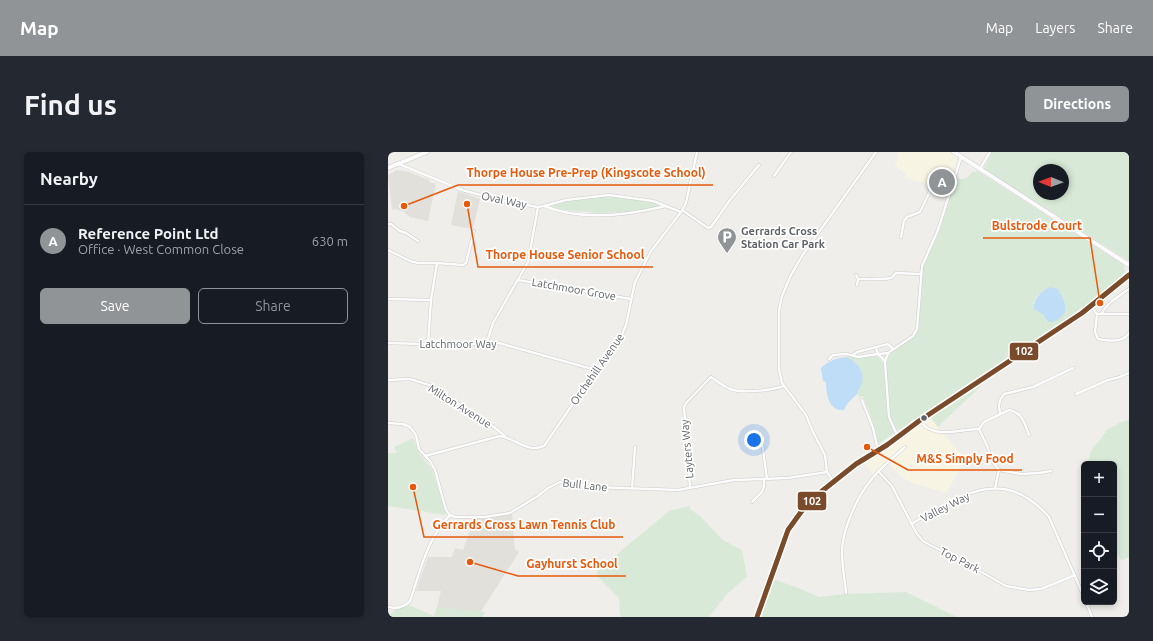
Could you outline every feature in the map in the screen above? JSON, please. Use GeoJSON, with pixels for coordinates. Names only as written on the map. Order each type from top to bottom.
{"type":"FeatureCollection","features":[{"type":"Feature","properties":{"kind":"main road"},"geometry":{"type":"LineString","coordinates":[[388,168],[427,152]]}},
{"type":"Feature","properties":{"kind":"main road"},"geometry":{"type":"LineString","coordinates":[[954,152],[1129,266]]}},
{"type":"Feature","properties":{"kind":"main road"},"geometry":{"type":"LineString","coordinates":[[756,617],[788,530],[801,512],[833,481],[919,421],[1091,306],[1129,275]]}},
{"type":"Feature","properties":{"kind":"street","name":"Orchehill Avenue"},"geometry":{"type":"LineString","coordinates":[[424,456],[494,436],[506,437],[524,446],[536,449],[544,446],[596,370],[621,337],[626,325],[635,282],[652,251],[682,211],[686,203],[697,152]]}},
{"type":"Feature","properties":{"kind":"street"},"geometry":{"type":"LineString","coordinates":[[774,176],[791,152]]}},
{"type":"Feature","properties":{"kind":"street"},"geometry":{"type":"LineString","coordinates":[[833,481],[827,472],[825,455],[806,415],[784,386],[779,369],[778,310],[791,275],[802,256],[876,152]]}},
{"type":"Feature","properties":{"kind":"street"},"geometry":{"type":"LineString","coordinates":[[980,169],[990,152]]}},
{"type":"Feature","properties":{"kind":"street"},"geometry":{"type":"LineString","coordinates":[[898,437],[889,417],[885,361],[888,353],[913,336],[917,329],[920,274],[922,266],[938,230],[961,157]]}},
{"type":"Feature","properties":{"kind":"street","name":"Oval Way"},"geometry":{"type":"LineString","coordinates":[[399,164],[462,190],[503,201],[538,207],[566,200],[609,195],[653,201],[682,211],[708,228],[711,227],[730,200],[759,165]]}},
{"type":"Feature","properties":{"kind":"street"},"geometry":{"type":"LineString","coordinates":[[901,237],[904,221],[907,217],[920,212],[930,189],[937,187],[950,191]]}},
{"type":"Feature","properties":{"kind":"street","name":"Oval Way"},"geometry":{"type":"LineString","coordinates":[[544,206],[554,210],[576,213],[614,215],[647,211],[667,206]]}},
{"type":"Feature","properties":{"kind":"street"},"geometry":{"type":"LineString","coordinates":[[487,342],[493,323],[530,257],[538,207]]}},
{"type":"Feature","properties":{"kind":"street"},"geometry":{"type":"LineString","coordinates":[[388,224],[391,224],[418,241]]}},
{"type":"Feature","properties":{"kind":"street"},"geometry":{"type":"LineString","coordinates":[[388,250],[410,261],[418,263],[465,265],[474,231]]}},
{"type":"Feature","properties":{"kind":"street"},"geometry":{"type":"LineString","coordinates":[[428,344],[431,300],[437,263]]}},
{"type":"Feature","properties":{"kind":"street"},"geometry":{"type":"LineString","coordinates":[[858,279],[887,279],[891,278],[896,273],[920,274]]}},
{"type":"Feature","properties":{"kind":"street"},"geometry":{"type":"LineString","coordinates":[[856,275],[858,279],[857,285]]}},
{"type":"Feature","properties":{"kind":"street","name":"Latchmoor Grove"},"geometry":{"type":"LineString","coordinates":[[518,280],[631,299]]}},
{"type":"Feature","properties":{"kind":"street"},"geometry":{"type":"LineString","coordinates":[[1129,289],[1112,300],[1099,314],[1095,332],[1098,339],[1107,340],[1119,340],[1125,338],[1129,333]]}},
{"type":"Feature","properties":{"kind":"street"},"geometry":{"type":"LineString","coordinates":[[388,299],[431,300]]}},
{"type":"Feature","properties":{"kind":"street"},"geometry":{"type":"LineString","coordinates":[[1091,306],[1099,314],[1129,314]]}},
{"type":"Feature","properties":{"kind":"street","name":"Latchmoor Way"},"geometry":{"type":"LineString","coordinates":[[388,343],[460,345],[487,342],[506,344],[596,370]]}},
{"type":"Feature","properties":{"kind":"street"},"geometry":{"type":"LineString","coordinates":[[852,355],[857,352],[888,344],[893,349]]}},
{"type":"Feature","properties":{"kind":"street"},"geometry":{"type":"LineString","coordinates":[[876,348],[878,354],[885,361]]}},
{"type":"Feature","properties":{"kind":"street"},"geometry":{"type":"LineString","coordinates":[[867,350],[869,356]]}},
{"type":"Feature","properties":{"kind":"street"},"geometry":{"type":"LineString","coordinates":[[829,359],[833,355],[852,355],[858,357],[888,353]]}},
{"type":"Feature","properties":{"kind":"street"},"geometry":{"type":"LineString","coordinates":[[1000,413],[1000,400],[1004,394],[1033,387],[1073,368]]}},
{"type":"Feature","properties":{"kind":"street"},"geometry":{"type":"LineString","coordinates":[[1076,394],[1108,380],[1129,373]]}},
{"type":"Feature","properties":{"kind":"street","name":"Layters Way"},"geometry":{"type":"LineString","coordinates":[[690,488],[684,407],[686,403],[711,377],[729,388],[736,390],[767,390],[784,386]]}},
{"type":"Feature","properties":{"kind":"street","name":"Milton Avenue"},"geometry":{"type":"LineString","coordinates":[[388,380],[410,380],[432,386],[494,427],[506,437]]}},
{"type":"Feature","properties":{"kind":"street"},"geometry":{"type":"LineString","coordinates":[[862,400],[873,428],[878,450]]}},
{"type":"Feature","properties":{"kind":"street"},"geometry":{"type":"LineString","coordinates":[[979,429],[984,422],[1009,410],[1018,413],[1023,420],[1029,435]]}},
{"type":"Feature","properties":{"kind":"street"},"geometry":{"type":"LineString","coordinates":[[919,421],[926,428],[938,432],[979,429]]}},
{"type":"Feature","properties":{"kind":"street"},"geometry":{"type":"LineString","coordinates":[[388,423],[403,424],[410,427],[416,435],[419,449],[430,461],[435,470],[446,510],[450,516],[443,522],[432,538],[410,601],[404,606],[398,608],[388,607]]}},
{"type":"Feature","properties":{"kind":"street"},"geometry":{"type":"LineString","coordinates":[[494,427],[494,436]]}},
{"type":"Feature","properties":{"kind":"street"},"geometry":{"type":"LineString","coordinates":[[979,429],[988,448],[991,460],[998,470],[995,488]]}},
{"type":"Feature","properties":{"kind":"street"},"geometry":{"type":"LineString","coordinates":[[752,502],[762,493],[764,488],[765,479],[761,435]]}},
{"type":"Feature","properties":{"kind":"street"},"geometry":{"type":"LineString","coordinates":[[632,489],[635,447]]}},
{"type":"Feature","properties":{"kind":"street"},"geometry":{"type":"LineString","coordinates":[[846,593],[842,554],[846,527],[853,508],[862,490],[878,471],[905,447]]}},
{"type":"Feature","properties":{"kind":"street"},"geometry":{"type":"LineString","coordinates":[[998,470],[1021,474],[1051,471]]}},
{"type":"Feature","properties":{"kind":"street","name":"Top Park"},"geometry":{"type":"LineString","coordinates":[[878,471],[892,486],[916,534],[930,546],[964,562],[1006,586],[1024,590],[1041,588],[1075,575]]}},
{"type":"Feature","properties":{"kind":"street","name":"Bull Lane"},"geometry":{"type":"LineString","coordinates":[[450,516],[485,518],[510,513],[538,496],[556,482],[632,489],[678,490],[734,480],[765,479],[827,472]]}},
{"type":"Feature","properties":{"kind":"street","name":"Valley Way"},"geometry":{"type":"LineString","coordinates":[[911,524],[974,492],[995,488],[1022,494],[1040,507],[1049,517],[1081,590]]}},
{"type":"Feature","properties":{"kind":"street"},"geometry":{"type":"LineString","coordinates":[[1087,605],[1092,617]]}},
{"type":"Feature","properties":{"kind":"shaded area"},"geometry":{"type":"Polygon","coordinates":[[[898,152],[960,152],[956,153],[957,160],[951,181],[948,180],[945,188],[935,184],[928,184],[904,178],[906,173],[895,166],[899,156],[898,152]]]}},
{"type":"Feature","properties":{"kind":"shaded area"},"geometry":{"type":"Polygon","coordinates":[[[397,170],[409,172],[429,180],[430,183],[436,183],[428,221],[410,217],[404,212],[395,209],[392,210],[388,175],[397,170]]]}},
{"type":"Feature","properties":{"kind":"shaded area"},"geometry":{"type":"Polygon","coordinates":[[[458,191],[480,199],[473,229],[451,225],[458,191]]]}},
{"type":"Feature","properties":{"kind":"shaded area"},"geometry":{"type":"Polygon","coordinates":[[[931,418],[966,459],[946,493],[912,483],[903,478],[886,461],[873,474],[865,463],[931,418]]]}},
{"type":"Feature","properties":{"kind":"shaded area"},"geometry":{"type":"Polygon","coordinates":[[[512,513],[515,549],[519,552],[480,613],[437,607],[441,591],[416,591],[428,557],[452,557],[455,548],[463,550],[474,519],[512,513]]]}},
{"type":"Feature","properties":{"kind":"green space"},"geometry":{"type":"Polygon","coordinates":[[[992,152],[1129,152],[1129,261],[984,169],[992,152]]]}},
{"type":"Feature","properties":{"kind":"green space"},"geometry":{"type":"Polygon","coordinates":[[[975,171],[978,171],[1124,265],[1125,271],[1123,275],[1081,309],[899,430],[891,420],[889,410],[889,385],[886,378],[886,365],[892,352],[908,341],[918,329],[920,286],[923,268],[945,214],[955,178],[967,178],[975,171]],[[1045,290],[1038,295],[1033,303],[1048,322],[1045,290]]]}},
{"type":"Feature","properties":{"kind":"green space"},"geometry":{"type":"Polygon","coordinates":[[[601,197],[640,199],[659,205],[659,207],[627,212],[597,213],[556,209],[550,206],[565,201],[601,197]]]}},
{"type":"Feature","properties":{"kind":"green space"},"geometry":{"type":"Polygon","coordinates":[[[877,356],[883,363],[888,416],[894,433],[877,445],[875,427],[863,396],[859,397],[857,392],[850,359],[846,357],[859,358],[877,356]]]}},
{"type":"Feature","properties":{"kind":"green space"},"geometry":{"type":"Polygon","coordinates":[[[983,384],[938,427],[931,418],[983,384]]]}},
{"type":"Feature","properties":{"kind":"green space"},"geometry":{"type":"Polygon","coordinates":[[[1129,420],[1129,557],[1122,560],[1117,554],[1117,461],[1088,461],[1091,451],[1108,429],[1121,422],[1129,420]]]}},
{"type":"Feature","properties":{"kind":"green space"},"geometry":{"type":"Polygon","coordinates":[[[413,438],[419,453],[432,469],[446,515],[388,506],[388,453],[397,453],[394,447],[413,438]]]}},
{"type":"Feature","properties":{"kind":"green space"},"geometry":{"type":"Polygon","coordinates":[[[690,506],[690,509],[700,516],[723,540],[742,550],[747,576],[726,595],[709,617],[622,617],[620,615],[619,598],[597,576],[597,571],[669,511],[690,506]]]}},
{"type":"Feature","properties":{"kind":"green space"},"geometry":{"type":"Polygon","coordinates":[[[773,579],[819,597],[844,594],[906,592],[957,617],[760,617],[773,579]]]}},
{"type":"Feature","properties":{"kind":"green space"},"geometry":{"type":"Polygon","coordinates":[[[409,605],[434,616],[437,607],[485,612],[482,617],[389,617],[395,610],[409,605]]]}},
{"type":"Feature","properties":{"kind":"water"},"geometry":{"type":"Polygon","coordinates":[[[1050,287],[1058,289],[1064,300],[1066,308],[1065,312],[1060,318],[1055,321],[1048,322],[1042,314],[1034,309],[1034,305],[1038,296],[1050,287]]]}},
{"type":"Feature","properties":{"kind":"water"},"geometry":{"type":"Polygon","coordinates":[[[846,357],[856,364],[862,372],[863,377],[857,392],[858,393],[847,404],[844,410],[839,410],[829,401],[826,382],[823,381],[821,368],[833,360],[846,357]]]}},
{"type":"Feature","properties":{"kind":"transit line","name":"102"},"geometry":{"type":"LineString","coordinates":[[757,617],[788,530],[801,512],[822,491],[856,464],[887,445],[919,421],[1082,313],[1129,275]]}},
{"type":"Feature","properties":{"kind":"place","name":"Reference Point Ltd"},"geometry":{"type":"Point","coordinates":[942,182]}},
{"type":"Feature","properties":{"kind":"place","name":"Thorpe House Senior School"},"geometry":{"type":"Point","coordinates":[467,204]}},
{"type":"Feature","properties":{"kind":"place","name":"Thorpe House Pre-Prep (Kingscote School)"},"geometry":{"type":"Point","coordinates":[404,206]}},
{"type":"Feature","properties":{"kind":"place","name":"Gerrards Cross Station Car Park"},"geometry":{"type":"Point","coordinates":[727,254]}},
{"type":"Feature","properties":{"kind":"place","name":"Bulstrode Court"},"geometry":{"type":"Point","coordinates":[1100,303]}},
{"type":"Feature","properties":{"kind":"place","name":"M&S Simply Food"},"geometry":{"type":"Point","coordinates":[867,447]}},
{"type":"Feature","properties":{"kind":"place","name":"Gerrards Cross Lawn Tennis Club"},"geometry":{"type":"Point","coordinates":[413,487]}},
{"type":"Feature","properties":{"kind":"place","name":"Gayhurst School"},"geometry":{"type":"Point","coordinates":[470,562]}}]}
